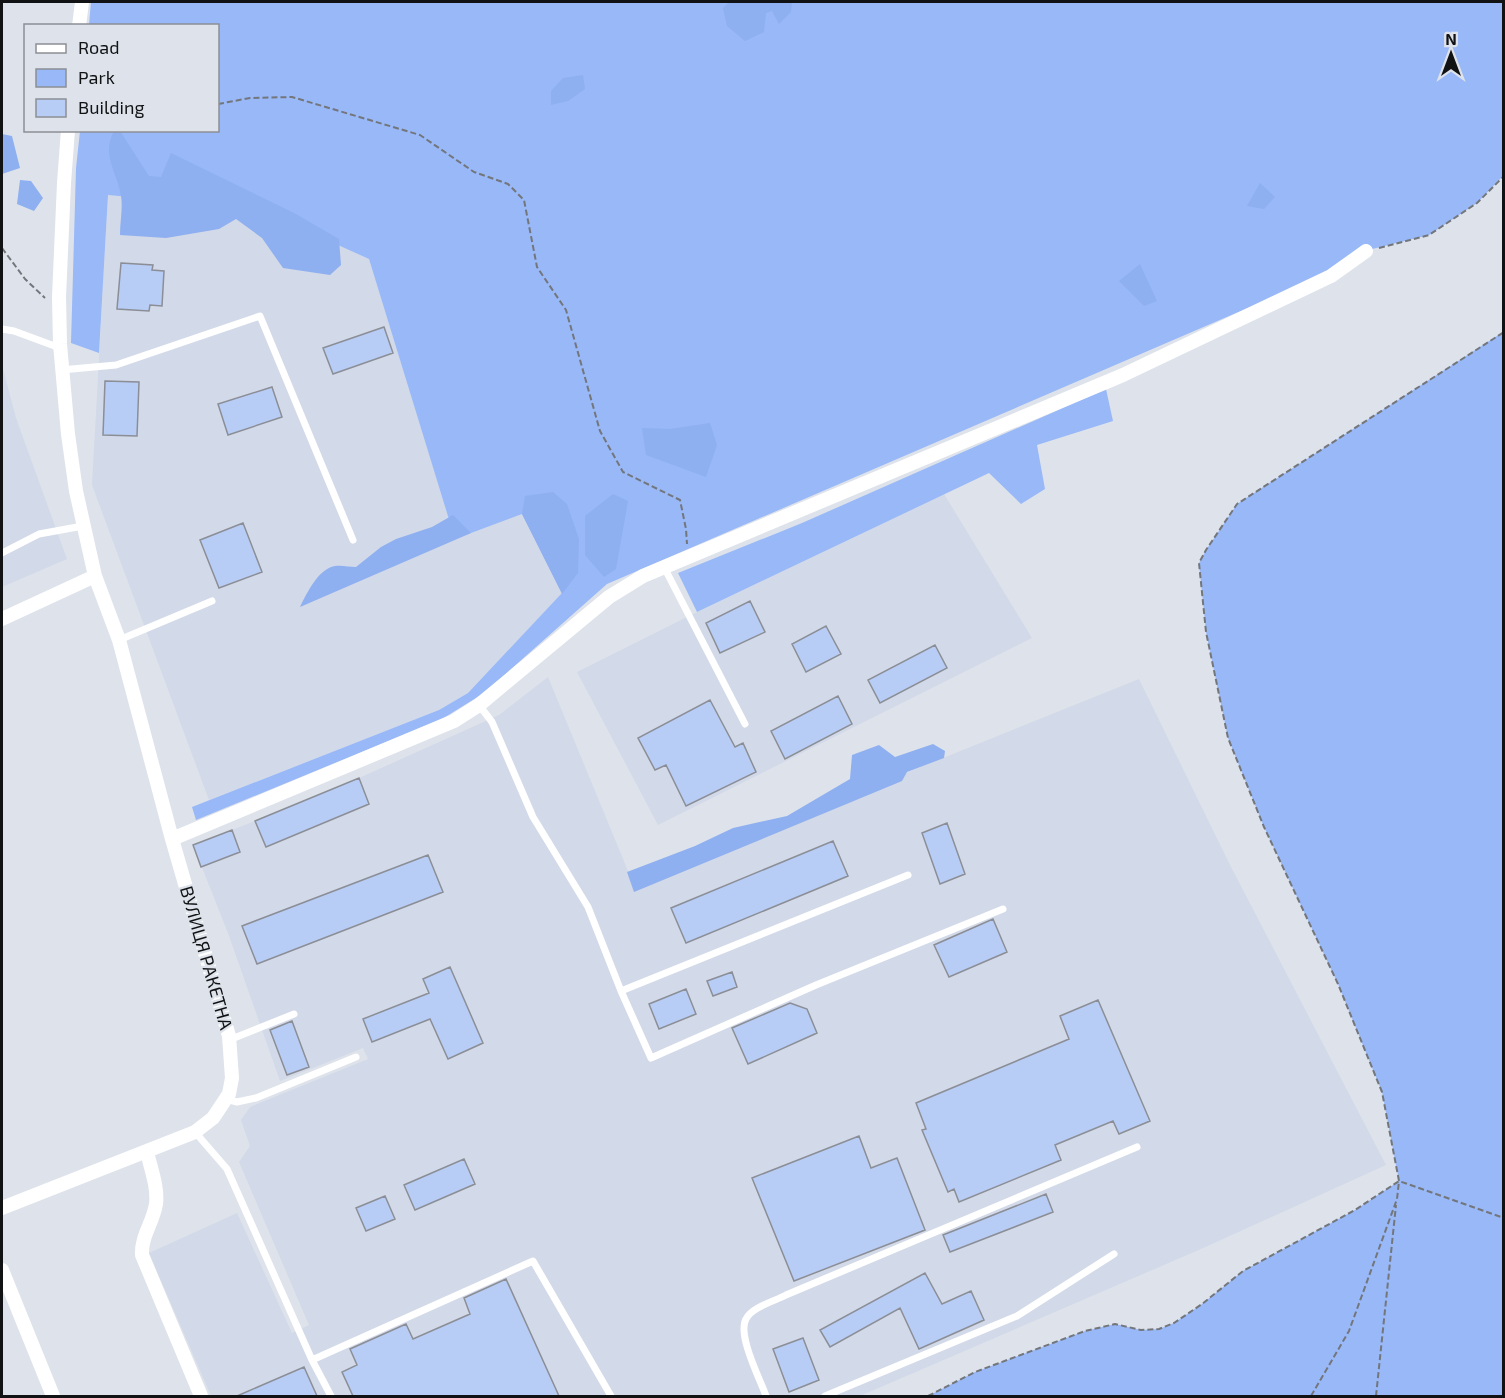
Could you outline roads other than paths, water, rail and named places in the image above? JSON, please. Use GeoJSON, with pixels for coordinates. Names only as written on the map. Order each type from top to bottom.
{"type":"FeatureCollection","features":[{"type":"Feature","properties":{"kind":"street"},"geometry":{"type":"LineString","coordinates":[[79,24],[82,2]]}},
{"type":"Feature","properties":{"kind":"street","name":"ВУЛИЦЯ РАКЕТНА"},"geometry":{"type":"LineString","coordinates":[[2,1208],[195,1132],[213,1119],[226,1099],[232,1078],[229,1040],[119,640],[95,576],[74,480],[61,370],[59,297],[68,132]]}},
{"type":"Feature","properties":{"kind":"street"},"geometry":{"type":"LineString","coordinates":[[172,839],[454,721],[479,705],[609,597],[643,576],[1123,375],[1332,276],[1366,251]]}},
{"type":"Feature","properties":{"kind":"street"},"geometry":{"type":"LineString","coordinates":[[2,619],[95,576]]}},
{"type":"Feature","properties":{"kind":"street"},"geometry":{"type":"LineString","coordinates":[[147,1152],[156,1185],[156,1204],[141,1244],[142,1256],[201,1396]]}},
{"type":"Feature","properties":{"kind":"street"},"geometry":{"type":"LineString","coordinates":[[2,1269],[53,1396]]}},
{"type":"Feature","properties":{"kind":"lane"},"geometry":{"type":"LineString","coordinates":[[61,370],[116,365],[260,316],[353,540]]}},
{"type":"Feature","properties":{"kind":"lane"},"geometry":{"type":"LineString","coordinates":[[2,329],[60,348]]}},
{"type":"Feature","properties":{"kind":"lane"},"geometry":{"type":"LineString","coordinates":[[2,553],[39,534],[83,526]]}},
{"type":"Feature","properties":{"kind":"lane"},"geometry":{"type":"LineString","coordinates":[[664,567],[745,724]]}},
{"type":"Feature","properties":{"kind":"lane"},"geometry":{"type":"LineString","coordinates":[[119,640],[212,601]]}},
{"type":"Feature","properties":{"kind":"lane"},"geometry":{"type":"LineString","coordinates":[[479,705],[492,722],[533,817],[588,907],[621,992],[651,1058],[816,985],[1003,909]]}},
{"type":"Feature","properties":{"kind":"lane"},"geometry":{"type":"LineString","coordinates":[[621,992],[908,875]]}},
{"type":"Feature","properties":{"kind":"lane"},"geometry":{"type":"LineString","coordinates":[[229,1040],[294,1014]]}},
{"type":"Feature","properties":{"kind":"lane"},"geometry":{"type":"LineString","coordinates":[[226,1099],[237,1102],[256,1098],[357,1056]]}},
{"type":"Feature","properties":{"kind":"lane"},"geometry":{"type":"LineString","coordinates":[[195,1132],[227,1169],[312,1360],[331,1396]]}},
{"type":"Feature","properties":{"kind":"lane"},"geometry":{"type":"LineString","coordinates":[[766,1396],[746,1344],[743,1329],[746,1318],[754,1311],[786,1295],[1137,1147]]}},
{"type":"Feature","properties":{"kind":"lane"},"geometry":{"type":"LineString","coordinates":[[825,1396],[1017,1316],[1114,1254]]}},
{"type":"Feature","properties":{"kind":"lane"},"geometry":{"type":"LineString","coordinates":[[312,1360],[534,1261],[611,1396]]}}]}
